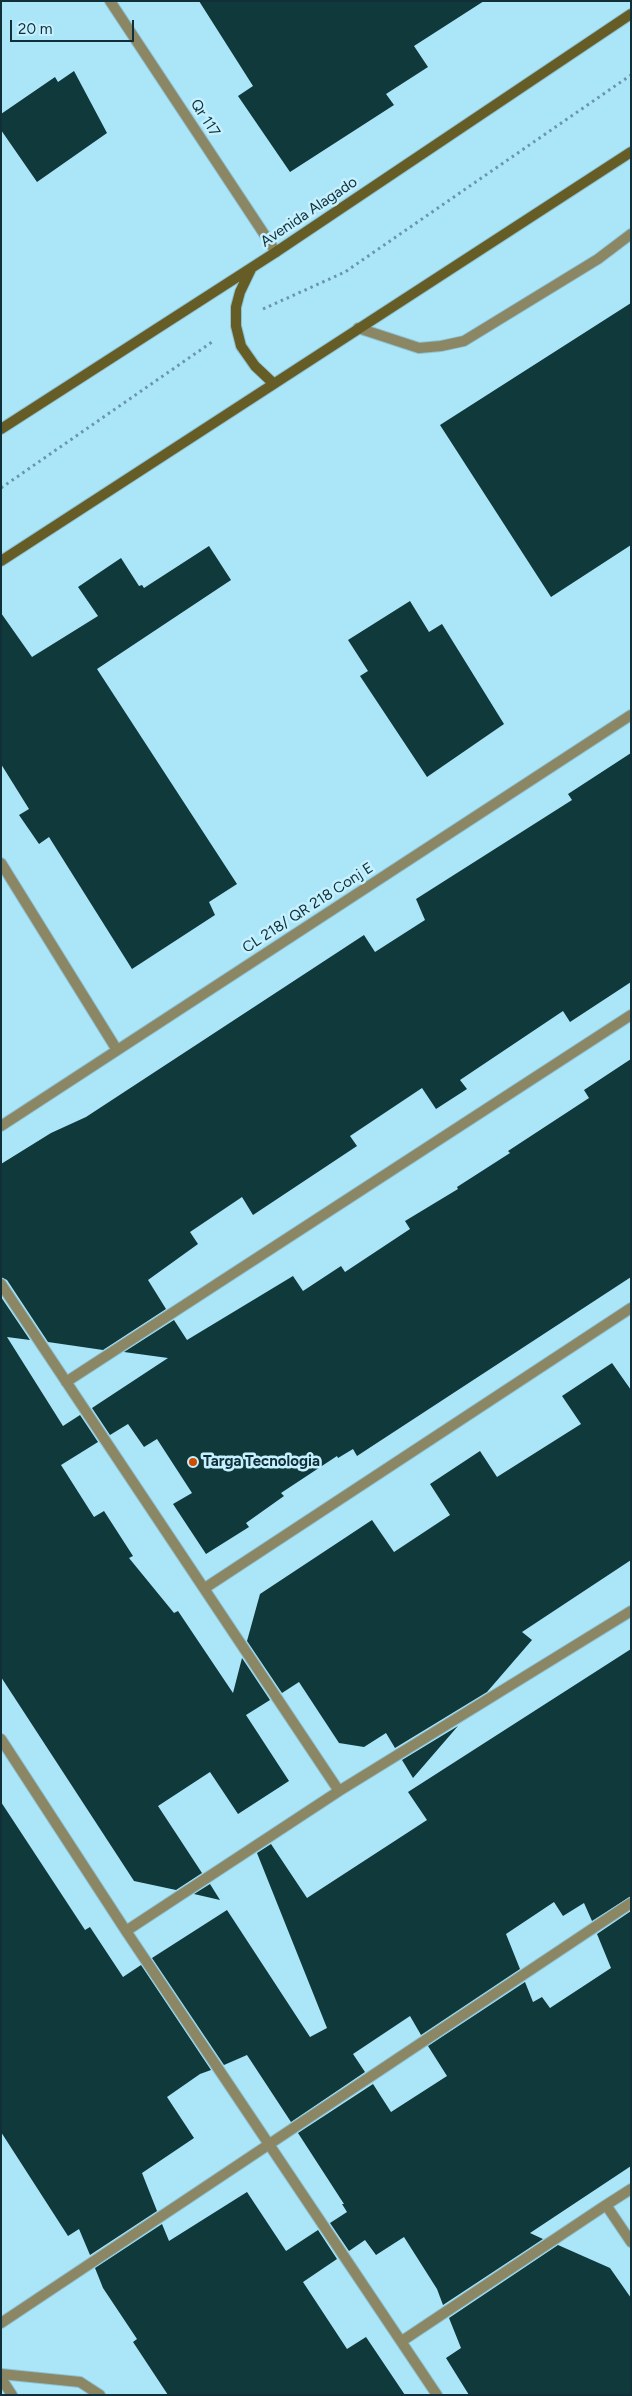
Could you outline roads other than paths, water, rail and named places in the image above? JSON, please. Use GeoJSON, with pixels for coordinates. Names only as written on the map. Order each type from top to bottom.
{"type":"FeatureCollection","features":[{"type":"Feature","properties":{"kind":"main road","name":"Avenida Alagado"},"geometry":{"type":"LineString","coordinates":[[1,429],[252,268],[631,14]]}},
{"type":"Feature","properties":{"kind":"main road"},"geometry":{"type":"LineString","coordinates":[[1,561],[631,152]]}},
{"type":"Feature","properties":{"kind":"main road"},"geometry":{"type":"LineString","coordinates":[[252,268],[240,292],[236,307],[236,326],[242,346],[255,366],[273,383]]}},
{"type":"Feature","properties":{"kind":"street","name":"Qr 117"},"geometry":{"type":"LineString","coordinates":[[110,1],[276,252]]}},
{"type":"Feature","properties":{"kind":"street"},"geometry":{"type":"LineString","coordinates":[[358,328],[419,348],[464,341],[598,259],[631,234]]}},
{"type":"Feature","properties":{"kind":"street","name":"CL 218/ QR 218 Conj E"},"geometry":{"type":"LineString","coordinates":[[1,1126],[631,715]]}},
{"type":"Feature","properties":{"kind":"street"},"geometry":{"type":"LineString","coordinates":[[1,863],[117,1050]]}},
{"type":"Feature","properties":{"kind":"street"},"geometry":{"type":"LineString","coordinates":[[66,1382],[631,1015]]}},
{"type":"Feature","properties":{"kind":"street"},"geometry":{"type":"LineString","coordinates":[[1,1284],[339,1791]]}},
{"type":"Feature","properties":{"kind":"street"},"geometry":{"type":"LineString","coordinates":[[205,1588],[631,1308]]}},
{"type":"Feature","properties":{"kind":"street"},"geometry":{"type":"LineString","coordinates":[[126,1931],[339,1791],[631,1611]]}},
{"type":"Feature","properties":{"kind":"street"},"geometry":{"type":"LineString","coordinates":[[1,1739],[126,1931],[437,2395]]}},
{"type":"Feature","properties":{"kind":"street"},"geometry":{"type":"LineString","coordinates":[[1,2323],[631,1903]]}},
{"type":"Feature","properties":{"kind":"street"},"geometry":{"type":"LineString","coordinates":[[402,2341],[631,2189]]}},
{"type":"Feature","properties":{"kind":"street"},"geometry":{"type":"LineString","coordinates":[[606,2204],[631,2242]]}},
{"type":"Feature","properties":{"kind":"street"},"geometry":{"type":"LineString","coordinates":[[1,2376],[12,2395]]}},
{"type":"Feature","properties":{"kind":"street"},"geometry":{"type":"LineString","coordinates":[[1,2376],[80,2382],[100,2395]]}},
{"type":"Feature","properties":{"kind":"place","name":"Targa Tecnologia"},"geometry":{"type":"Point","coordinates":[193,1462]}}]}
